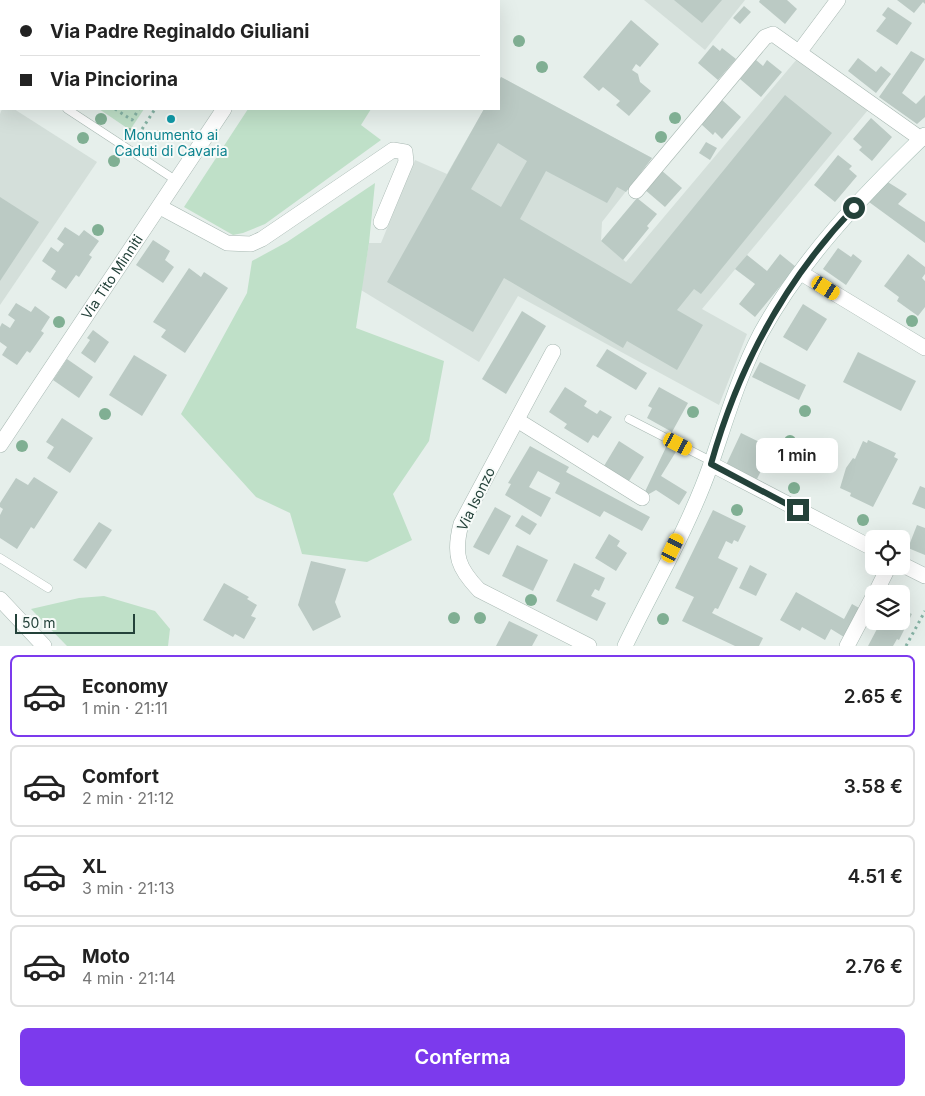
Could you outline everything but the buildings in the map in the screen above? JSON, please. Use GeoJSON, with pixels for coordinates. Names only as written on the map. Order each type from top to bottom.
{"type":"FeatureCollection","features":[{"type":"Feature","properties":{"kind":"street"},"geometry":{"type":"LineString","coordinates":[[800,51],[838,0]]}},
{"type":"Feature","properties":{"kind":"street"},"geometry":{"type":"LineString","coordinates":[[625,646],[689,516],[711,462],[742,374],[757,342],[777,307],[801,272],[841,222],[923,137],[773,34],[765,37],[636,191]]}},
{"type":"Feature","properties":{"kind":"street","name":"Via Tito Minniti"},"geometry":{"type":"LineString","coordinates":[[0,445],[223,110]]}},
{"type":"Feature","properties":{"kind":"street"},"geometry":{"type":"LineString","coordinates":[[160,207],[227,243],[251,244],[262,239],[393,150],[399,150],[405,152],[406,162],[381,222]]}},
{"type":"Feature","properties":{"kind":"street"},"geometry":{"type":"LineString","coordinates":[[801,272],[925,348]]}},
{"type":"Feature","properties":{"kind":"street","name":"Via Isonzo"},"geometry":{"type":"LineString","coordinates":[[553,352],[461,524],[456,543],[458,561],[468,578],[479,590],[589,646]]}},
{"type":"Feature","properties":{"kind":"street"},"geometry":{"type":"LineString","coordinates":[[517,420],[642,498]]}},
{"type":"Feature","properties":{"kind":"street"},"geometry":{"type":"LineString","coordinates":[[711,462],[865,544]]}},
{"type":"Feature","properties":{"kind":"street"},"geometry":{"type":"LineString","coordinates":[[910,568],[925,576]]}},
{"type":"Feature","properties":{"kind":"street"},"geometry":{"type":"LineString","coordinates":[[0,599],[44,646]]}},
{"type":"Feature","properties":{"kind":"street"},"geometry":{"type":"LineString","coordinates":[[847,646],[865,611]]}},
{"type":"Feature","properties":{"kind":"lane"},"geometry":{"type":"LineString","coordinates":[[70,110],[177,181]]}},
{"type":"Feature","properties":{"kind":"lane"},"geometry":{"type":"LineString","coordinates":[[629,419],[711,462]]}},
{"type":"Feature","properties":{"kind":"lane"},"geometry":{"type":"LineString","coordinates":[[0,558],[48,588]]}},
{"type":"Feature","properties":{"kind":"path"},"geometry":{"type":"LineString","coordinates":[[117,110],[132,120],[138,110]]}},
{"type":"Feature","properties":{"kind":"path"},"geometry":{"type":"LineString","coordinates":[[129,149],[154,110]]}},
{"type":"Feature","properties":{"kind":"path"},"geometry":{"type":"LineString","coordinates":[[906,646],[925,611]]}},
{"type":"Feature","properties":{"kind":"shaded area"},"geometry":{"type":"Polygon","coordinates":[[[644,0],[745,0],[705,50],[644,0]]]}},
{"type":"Feature","properties":{"kind":"shaded area"},"geometry":{"type":"Polygon","coordinates":[[[797,59],[868,110],[702,309],[747,334],[719,405],[518,296],[479,362],[361,290],[369,243],[381,243],[415,160],[447,174],[483,110],[500,110],[501,77],[652,158],[602,222],[601,241],[626,262],[797,59]]]}},
{"type":"Feature","properties":{"kind":"shaded area"},"geometry":{"type":"Polygon","coordinates":[[[2,110],[16,110],[97,162],[0,305],[0,114],[2,110]]]}},
{"type":"Feature","properties":{"kind":"green space"},"geometry":{"type":"Polygon","coordinates":[[[100,110],[143,110],[130,130],[100,110]]]}},
{"type":"Feature","properties":{"kind":"green space"},"geometry":{"type":"Polygon","coordinates":[[[247,110],[370,110],[361,125],[381,140],[265,224],[233,235],[184,207],[247,110]]]}},
{"type":"Feature","properties":{"kind":"green space"},"geometry":{"type":"Polygon","coordinates":[[[375,183],[369,243],[356,328],[444,361],[429,441],[393,494],[412,540],[367,562],[302,554],[290,513],[256,497],[181,414],[247,293],[252,261],[287,242],[375,183]]]}},
{"type":"Feature","properties":{"kind":"green space"},"geometry":{"type":"Polygon","coordinates":[[[104,596],[155,611],[170,629],[168,646],[67,646],[31,609],[79,598],[104,596]]]}},
{"type":"Feature","properties":{"kind":"place","name":"Monumento ai Caduti di Cavaria"},"geometry":{"type":"Point","coordinates":[171,119]}},
{"type":"Feature","properties":{"kind":"route"},"geometry":{"type":"LineString","coordinates":[[798,510],[711,464],[728,410],[761,334],[801,272],[854,208]]}}]}
